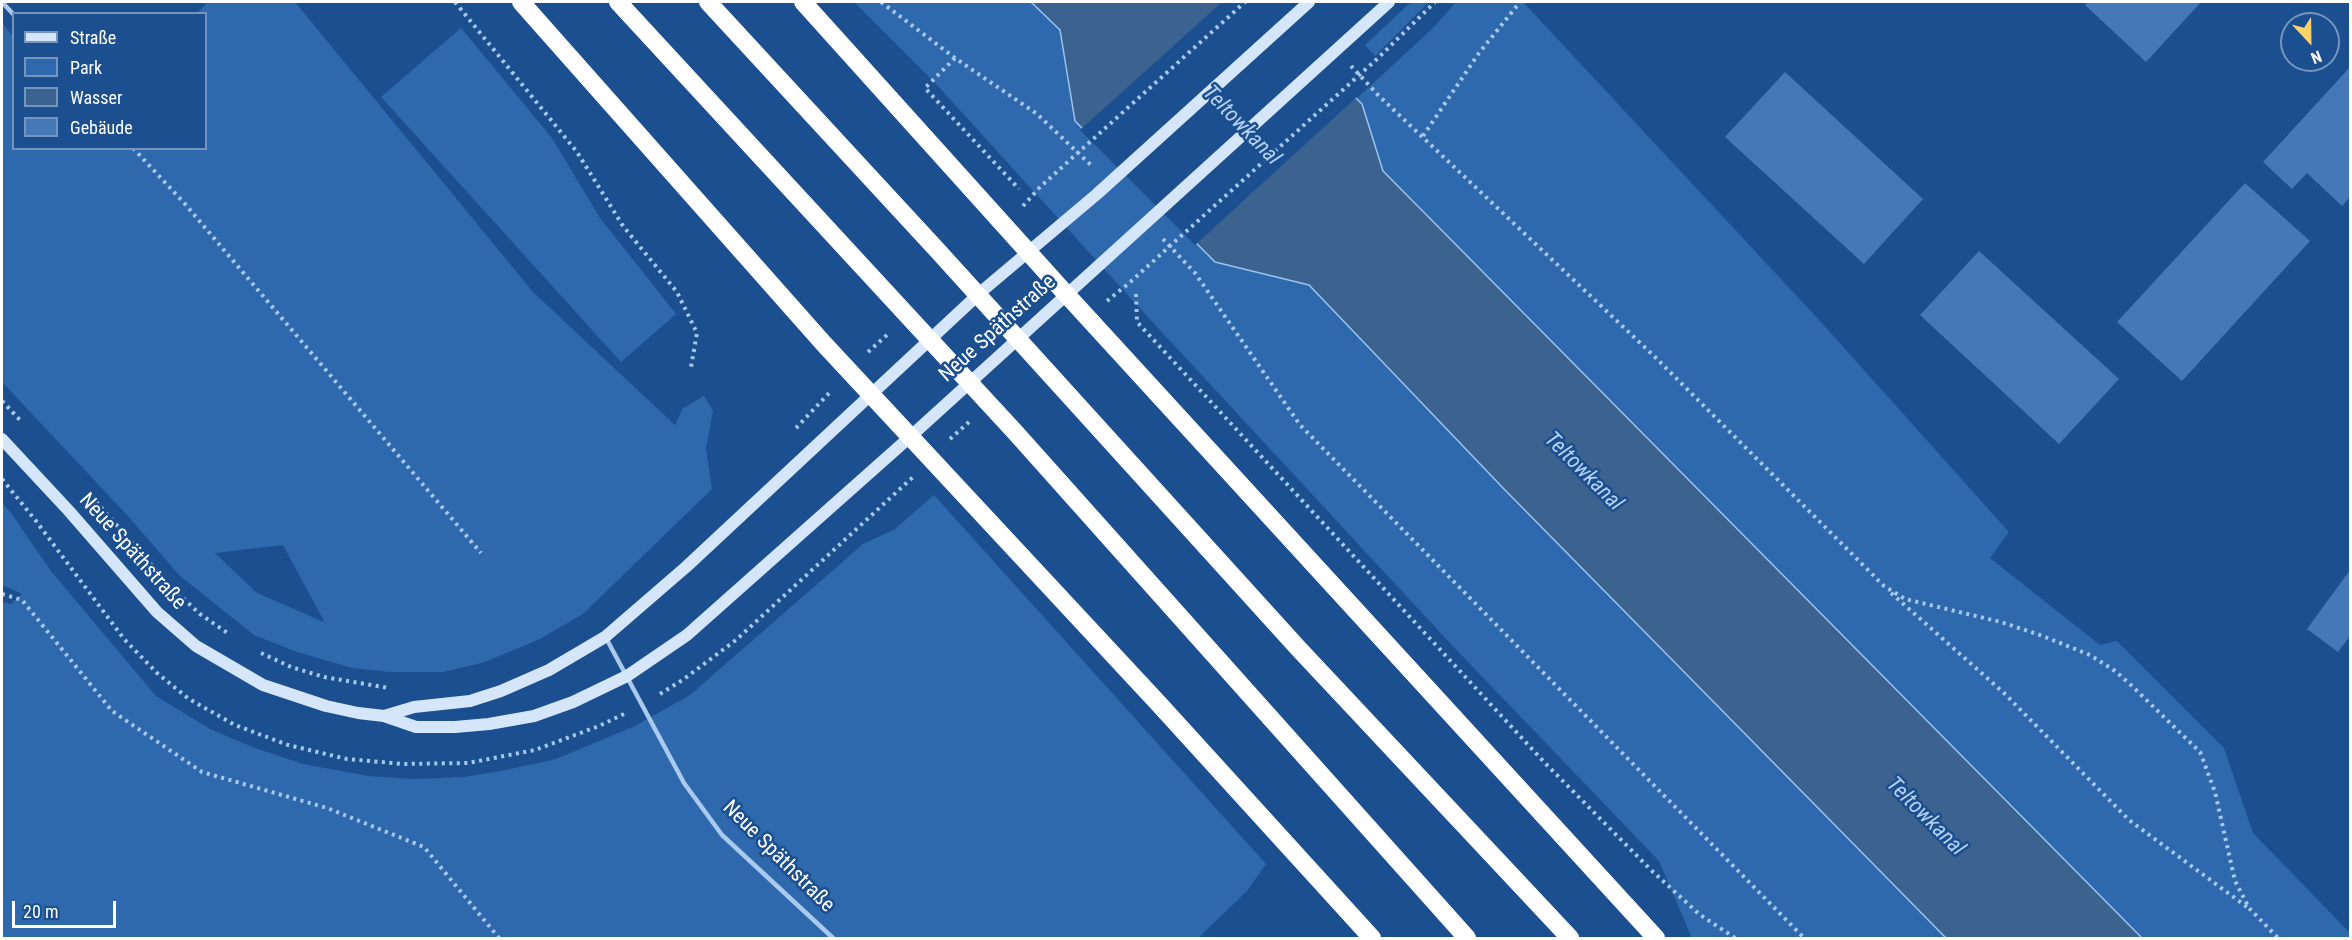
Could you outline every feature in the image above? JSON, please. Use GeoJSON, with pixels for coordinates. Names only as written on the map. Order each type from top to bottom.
{"type":"FeatureCollection","features":[{"type":"Feature","properties":{"kind":"highway"},"geometry":{"type":"LineString","coordinates":[[521,2],[824,344],[1151,695],[1372,939]]}},
{"type":"Feature","properties":{"kind":"highway"},"geometry":{"type":"LineString","coordinates":[[618,2],[1015,432],[1467,939]]}},
{"type":"Feature","properties":{"kind":"highway"},"geometry":{"type":"LineString","coordinates":[[708,2],[939,251],[1298,648],[1570,939]]}},
{"type":"Feature","properties":{"kind":"highway"},"geometry":{"type":"LineString","coordinates":[[803,2],[1005,226],[1021,256],[1060,299],[1087,317],[1656,939]]}},
{"type":"Feature","properties":{"kind":"main road","name":"Neue Späthstraße"},"geometry":{"type":"LineString","coordinates":[[384,716],[414,707],[470,701],[501,691],[549,670],[605,637],[686,567],[888,376],[1021,256],[1089,201],[1309,2]]}},
{"type":"Feature","properties":{"kind":"main road","name":"Neue Späthstraße"},"geometry":{"type":"LineString","coordinates":[[2,439],[69,511],[157,612],[196,646],[263,686],[293,697],[358,713],[384,716],[416,727],[489,724],[534,716],[573,702],[627,676],[687,635],[911,436],[1389,2]]}},
{"type":"Feature","properties":{"kind":"lane","name":"Neue Späthstraße"},"geometry":{"type":"LineString","coordinates":[[605,637],[684,783],[722,835],[833,939]]}},
{"type":"Feature","properties":{"kind":"path"},"geometry":{"type":"LineString","coordinates":[[455,2],[577,152],[623,226],[677,292],[697,333],[691,367]]}},
{"type":"Feature","properties":{"kind":"path"},"geometry":{"type":"LineString","coordinates":[[881,2],[955,58],[1037,114],[1096,170]]}},
{"type":"Feature","properties":{"kind":"path"},"geometry":{"type":"LineString","coordinates":[[1005,226],[1040,187],[1245,2]]}},
{"type":"Feature","properties":{"kind":"path"},"geometry":{"type":"LineString","coordinates":[[1087,317],[1149,266],[1377,59],[1435,2]]}},
{"type":"Feature","properties":{"kind":"path"},"geometry":{"type":"LineString","coordinates":[[1423,136],[1479,52],[1520,2]]}},
{"type":"Feature","properties":{"kind":"path"},"geometry":{"type":"LineString","coordinates":[[955,58],[925,88],[1018,189]]}},
{"type":"Feature","properties":{"kind":"path"},"geometry":{"type":"LineString","coordinates":[[1378,94],[1654,356],[1884,586],[2004,693],[2129,820],[2248,908],[2278,939]]}},
{"type":"Feature","properties":{"kind":"path"},"geometry":{"type":"LineString","coordinates":[[135,150],[185,204],[481,553]]}},
{"type":"Feature","properties":{"kind":"path"},"geometry":{"type":"LineString","coordinates":[[1162,239],[1195,273],[1300,425],[1804,939]]}},
{"type":"Feature","properties":{"kind":"path"},"geometry":{"type":"LineString","coordinates":[[1136,294],[1137,322],[1529,746],[1659,877],[1699,914],[1735,939]]}},
{"type":"Feature","properties":{"kind":"path"},"geometry":{"type":"LineString","coordinates":[[867,353],[892,330]]}},
{"type":"Feature","properties":{"kind":"path"},"geometry":{"type":"LineString","coordinates":[[2,401],[21,422]]}},
{"type":"Feature","properties":{"kind":"path"},"geometry":{"type":"LineString","coordinates":[[947,442],[974,418]]}},
{"type":"Feature","properties":{"kind":"path"},"geometry":{"type":"LineString","coordinates":[[792,432],[800,424]]}},
{"type":"Feature","properties":{"kind":"path"},"geometry":{"type":"LineString","coordinates":[[2,479],[124,639],[157,673],[189,699],[235,725],[288,745],[347,759],[403,764],[468,763],[535,750],[599,726],[642,705],[684,679],[736,639],[877,510]]}},
{"type":"Feature","properties":{"kind":"path"},"geometry":{"type":"LineString","coordinates":[[87,491],[173,590],[200,614],[237,639]]}},
{"type":"Feature","properties":{"kind":"path"},"geometry":{"type":"LineString","coordinates":[[1884,586],[1905,598],[2001,622],[2040,635],[2090,655],[2115,670],[2200,752],[2215,792],[2235,882],[2248,908]]}},
{"type":"Feature","properties":{"kind":"path"},"geometry":{"type":"LineString","coordinates":[[2,594],[22,600],[112,711],[202,772],[327,808],[424,847],[499,939]]}},
{"type":"Feature","properties":{"kind":"path"},"geometry":{"type":"LineString","coordinates":[[256,651],[291,667],[324,676],[395,688]]}},
{"type":"Feature","properties":{"kind":"green space"},"geometry":{"type":"Polygon","coordinates":[[[208,2],[295,2],[533,292],[675,425],[683,408],[704,396],[713,411],[706,449],[712,489],[583,614],[540,639],[485,662],[443,672],[390,672],[352,668],[297,652],[254,635],[179,575],[127,515],[2,382],[2,23],[12,35],[12,150],[207,150],[207,12],[198,12],[208,2]],[[283,545],[215,553],[257,593],[324,622],[283,545]]]}},
{"type":"Feature","properties":{"kind":"green space"},"geometry":{"type":"Polygon","coordinates":[[[854,2],[1031,2],[1060,30],[1075,121],[1215,262],[1309,284],[1504,489],[1946,938],[1692,938],[1659,861],[1448,641],[936,84],[854,2]]]}},
{"type":"Feature","properties":{"kind":"green space"},"geometry":{"type":"Polygon","coordinates":[[[1411,2],[1429,2],[1375,56],[1365,45],[1411,2]]]}},
{"type":"Feature","properties":{"kind":"green space"},"geometry":{"type":"Polygon","coordinates":[[[1456,2],[1527,2],[1525,4],[1820,321],[2009,532],[1990,558],[2100,645],[2117,641],[2224,748],[2253,833],[2350,933],[2350,938],[2142,938],[1383,171],[1362,104],[1356,99],[1434,27],[1456,2]]]}},
{"type":"Feature","properties":{"kind":"green space"},"geometry":{"type":"Polygon","coordinates":[[[461,28],[552,138],[600,218],[676,314],[621,362],[381,97],[461,28]]]}},
{"type":"Feature","properties":{"kind":"green space"},"geometry":{"type":"Polygon","coordinates":[[[934,495],[1266,864],[1248,890],[1198,938],[2,938],[2,602],[11,604],[22,594],[2,585],[2,503],[51,571],[156,696],[210,729],[255,748],[303,764],[368,776],[413,779],[464,777],[556,759],[635,726],[690,695],[863,544],[895,529],[934,495]]]}},
{"type":"Feature","properties":{"kind":"water","name":"Teltowkanal"},"geometry":{"type":"Polygon","coordinates":[[[1031,2],[1259,2],[1362,104],[1383,171],[2142,938],[1946,938],[1504,489],[1309,285],[1215,262],[1075,121],[1060,30],[1031,2]]]}},
{"type":"Feature","properties":{"kind":"pier"},"geometry":{"type":"Polygon","coordinates":[[[1222,2],[1263,2],[1358,96],[1195,245],[1080,130],[1222,2]]]}},
{"type":"Feature","properties":{"kind":"building"},"geometry":{"type":"Polygon","coordinates":[[[2088,2],[2201,2],[2146,62],[2085,5],[2088,2]]]}},
{"type":"Feature","properties":{"kind":"building"},"geometry":{"type":"Polygon","coordinates":[[[2350,67],[2350,197],[2342,206],[2307,173],[2292,189],[2263,162],[2350,67]]]}},
{"type":"Feature","properties":{"kind":"building"},"geometry":{"type":"Polygon","coordinates":[[[1785,72],[1923,199],[1864,264],[1725,137],[1785,72]]]}},
{"type":"Feature","properties":{"kind":"building"},"geometry":{"type":"Polygon","coordinates":[[[2245,183],[2310,241],[2182,381],[2117,322],[2245,183]]]}},
{"type":"Feature","properties":{"kind":"building"},"geometry":{"type":"Polygon","coordinates":[[[1979,251],[2119,379],[2059,444],[1920,315],[1979,251]]]}},
{"type":"Feature","properties":{"kind":"building"},"geometry":{"type":"Polygon","coordinates":[[[2350,570],[2350,636],[2338,652],[2307,629],[2350,570]]]}}]}
